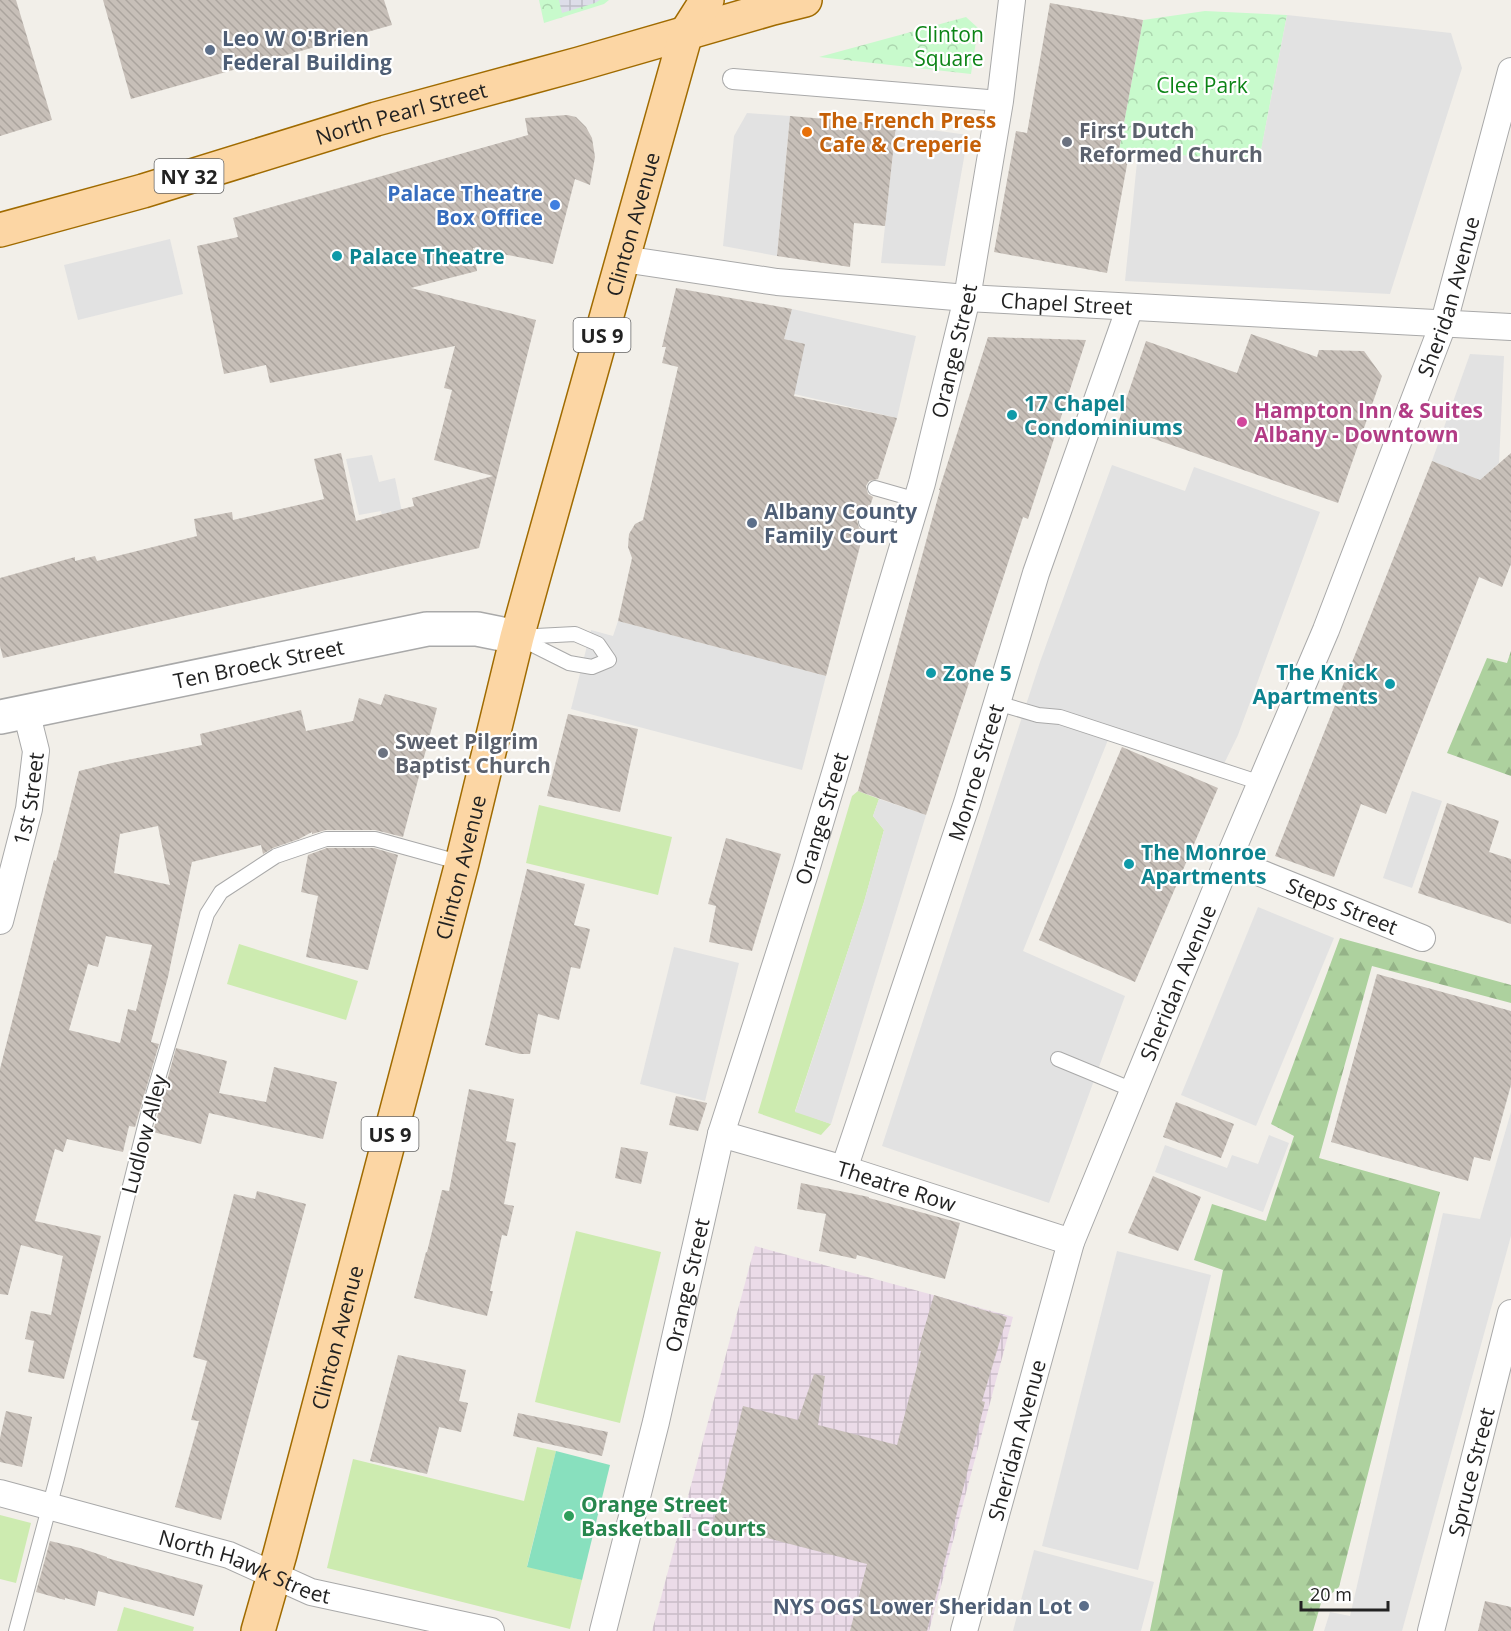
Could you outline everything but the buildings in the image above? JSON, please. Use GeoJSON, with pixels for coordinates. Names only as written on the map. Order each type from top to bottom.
{"type":"FeatureCollection","features":[{"type":"Feature","properties":{"kind":"main road","name":"Clinton Avenue"},"geometry":{"type":"LineString","coordinates":[[682,0],[686,33]]}},
{"type":"Feature","properties":{"kind":"main road","name":"Clinton Avenue"},"geometry":{"type":"LineString","coordinates":[[258,1631],[462,863],[517,636],[686,33],[707,0]]}},
{"type":"Feature","properties":{"kind":"main road","name":"North Pearl Street"},"geometry":{"type":"LineString","coordinates":[[0,230],[143,190],[376,119],[806,0]]}},
{"type":"Feature","properties":{"kind":"street","name":"Orange Street"},"geometry":{"type":"LineString","coordinates":[[603,1631],[656,1422],[721,1134],[807,870],[917,500],[967,298],[1000,101],[1012,0]]}},
{"type":"Feature","properties":{"kind":"street","name":"Sheridan Avenue"},"geometry":{"type":"LineString","coordinates":[[964,1631],[1071,1242],[1330,619],[1444,322],[1511,71]]}},
{"type":"Feature","properties":{"kind":"street"},"geometry":{"type":"LineString","coordinates":[[733,79],[1000,101]]}},
{"type":"Feature","properties":{"kind":"street","name":"Chapel Street"},"geometry":{"type":"LineString","coordinates":[[623,259],[777,282],[967,298],[1511,327]]}},
{"type":"Feature","properties":{"kind":"street","name":"Monroe Street"},"geometry":{"type":"LineString","coordinates":[[844,1169],[967,803],[1036,573],[1130,307]]}},
{"type":"Feature","properties":{"kind":"street","name":"Ten Broeck Street"},"geometry":{"type":"LineString","coordinates":[[13,714],[427,629],[477,629],[517,636]]}},
{"type":"Feature","properties":{"kind":"street","name":"1st Street"},"geometry":{"type":"LineString","coordinates":[[0,921],[29,809],[36,751],[13,714]]}},
{"type":"Feature","properties":{"kind":"street","name":"Steps Street"},"geometry":{"type":"LineString","coordinates":[[1228,860],[1422,938]]}},
{"type":"Feature","properties":{"kind":"street","name":"Theatre Row"},"geometry":{"type":"LineString","coordinates":[[721,1134],[844,1169],[1071,1242]]}},
{"type":"Feature","properties":{"kind":"street","name":"Spruce Street"},"geometry":{"type":"LineString","coordinates":[[1431,1631],[1511,1312]]}},
{"type":"Feature","properties":{"kind":"street","name":"North Hawk Street"},"geometry":{"type":"LineString","coordinates":[[0,1494],[229,1555],[311,1592],[491,1631]]}},
{"type":"Feature","properties":{"kind":"lane"},"geometry":{"type":"LineString","coordinates":[[875,488],[917,500]]}},
{"type":"Feature","properties":{"kind":"lane"},"geometry":{"type":"LineString","coordinates":[[866,522],[907,532]]}},
{"type":"Feature","properties":{"kind":"lane"},"geometry":{"type":"LineString","coordinates":[[575,634],[598,644],[609,660],[592,667],[569,663],[517,636],[575,634]]}},
{"type":"Feature","properties":{"kind":"lane"},"geometry":{"type":"LineString","coordinates":[[997,703],[1038,715],[1060,717],[1261,783]]}},
{"type":"Feature","properties":{"kind":"lane","name":"Ludlow Alley"},"geometry":{"type":"LineString","coordinates":[[16,1631],[50,1506],[151,1102],[207,914],[221,892],[276,856],[326,839],[375,839],[462,863]]}},
{"type":"Feature","properties":{"kind":"lane"},"geometry":{"type":"LineString","coordinates":[[1058,1059],[1133,1090]]}},
{"type":"Feature","properties":{"kind":"shaded area"},"geometry":{"type":"Polygon","coordinates":[[[559,0],[600,0],[562,13],[559,0]]]}},
{"type":"Feature","properties":{"kind":"shaded area"},"geometry":{"type":"Polygon","coordinates":[[[1287,15],[1451,33],[1462,68],[1390,294],[1125,281],[1138,152],[1259,161],[1287,15]]]}},
{"type":"Feature","properties":{"kind":"shaded area"},"geometry":{"type":"Polygon","coordinates":[[[747,113],[790,116],[777,256],[723,246],[734,136],[747,113]]]}},
{"type":"Feature","properties":{"kind":"shaded area"},"geometry":{"type":"Polygon","coordinates":[[[896,125],[968,135],[945,266],[881,263],[896,125]]]}},
{"type":"Feature","properties":{"kind":"shaded area"},"geometry":{"type":"Polygon","coordinates":[[[170,239],[183,294],[78,320],[64,265],[170,239]]]}},
{"type":"Feature","properties":{"kind":"shaded area"},"geometry":{"type":"Polygon","coordinates":[[[792,309],[916,336],[897,418],[773,389],[805,344],[784,339],[792,309]]]}},
{"type":"Feature","properties":{"kind":"shaded area"},"geometry":{"type":"Polygon","coordinates":[[[1470,354],[1504,356],[1499,463],[1480,480],[1432,461],[1470,354]]]}},
{"type":"Feature","properties":{"kind":"shaded area"},"geometry":{"type":"Polygon","coordinates":[[[372,455],[379,482],[395,478],[402,512],[396,567],[381,511],[359,515],[346,459],[372,455]]]}},
{"type":"Feature","properties":{"kind":"shaded area"},"geometry":{"type":"Polygon","coordinates":[[[1112,465],[1185,491],[1194,467],[1320,512],[1238,735],[1220,772],[1112,730],[1023,951],[1125,996],[1049,1203],[882,1146],[1040,662],[1112,465]]]}},
{"type":"Feature","properties":{"kind":"shaded area"},"geometry":{"type":"Polygon","coordinates":[[[618,621],[826,676],[802,770],[571,709],[591,630],[613,636],[618,621]]]}},
{"type":"Feature","properties":{"kind":"shaded area"},"geometry":{"type":"Polygon","coordinates":[[[1412,791],[1442,801],[1412,888],[1383,878],[1412,791]]]}},
{"type":"Feature","properties":{"kind":"shaded area"},"geometry":{"type":"Polygon","coordinates":[[[879,799],[926,815],[831,1124],[795,1112],[864,902],[884,830],[873,816],[879,799]]]}},
{"type":"Feature","properties":{"kind":"shaded area"},"geometry":{"type":"Polygon","coordinates":[[[1258,907],[1334,938],[1256,1126],[1181,1095],[1258,907]]]}},
{"type":"Feature","properties":{"kind":"shaded area"},"geometry":{"type":"Polygon","coordinates":[[[674,947],[739,963],[705,1101],[640,1084],[674,947]]]}},
{"type":"Feature","properties":{"kind":"shaded area"},"geometry":{"type":"Polygon","coordinates":[[[1511,1112],[1511,1236],[1402,1631],[1324,1631],[1330,1612],[1350,1616],[1443,1213],[1480,1219],[1511,1112]]]}},
{"type":"Feature","properties":{"kind":"shaded area"},"geometry":{"type":"Polygon","coordinates":[[[1269,1135],[1289,1143],[1263,1212],[1155,1172],[1165,1145],[1227,1168],[1232,1155],[1258,1164],[1269,1135]]]}},
{"type":"Feature","properties":{"kind":"shaded area"},"geometry":{"type":"Polygon","coordinates":[[[755,1246],[1013,1317],[929,1631],[652,1631],[755,1246]]]}},
{"type":"Feature","properties":{"kind":"shaded area"},"geometry":{"type":"Polygon","coordinates":[[[1117,1251],[1211,1275],[1138,1570],[1042,1546],[1117,1251]]]}},
{"type":"Feature","properties":{"kind":"shaded area","name":"NYS OGS Lower Sheridan Lot"},"geometry":{"type":"Polygon","coordinates":[[[1034,1550],[1154,1582],[1141,1631],[1013,1631],[1034,1550]]]}},
{"type":"Feature","properties":{"kind":"green space"},"geometry":{"type":"Polygon","coordinates":[[[539,0],[609,0],[604,4],[544,23],[539,0]]]}},
{"type":"Feature","properties":{"kind":"green space","name":"Clee Park"},"geometry":{"type":"Polygon","coordinates":[[[1205,11],[1287,15],[1259,161],[1119,150],[1143,20],[1205,11]]]}},
{"type":"Feature","properties":{"kind":"green space","name":"Clinton Square"},"geometry":{"type":"Polygon","coordinates":[[[966,17],[978,28],[971,74],[819,57],[966,17]]]}},
{"type":"Feature","properties":{"kind":"green space"},"geometry":{"type":"Polygon","coordinates":[[[1511,651],[1511,776],[1447,753],[1487,658],[1507,663],[1511,651]]]}},
{"type":"Feature","properties":{"kind":"green space"},"geometry":{"type":"Polygon","coordinates":[[[858,791],[879,799],[873,816],[884,830],[864,902],[795,1111],[831,1124],[821,1135],[758,1113],[852,796],[858,791]]]}},
{"type":"Feature","properties":{"kind":"green space"},"geometry":{"type":"Polygon","coordinates":[[[539,805],[672,837],[658,895],[526,863],[539,805]]]}},
{"type":"Feature","properties":{"kind":"green space"},"geometry":{"type":"Polygon","coordinates":[[[1340,938],[1511,985],[1511,1003],[1372,966],[1319,1158],[1440,1192],[1339,1587],[1321,1603],[1313,1631],[1150,1631],[1223,1270],[1194,1260],[1212,1204],[1266,1221],[1294,1136],[1271,1124],[1340,938]]]}},
{"type":"Feature","properties":{"kind":"green space"},"geometry":{"type":"Polygon","coordinates":[[[239,944],[358,981],[346,1020],[227,984],[239,944]]]}},
{"type":"Feature","properties":{"kind":"green space"},"geometry":{"type":"Polygon","coordinates":[[[576,1231],[661,1252],[620,1423],[535,1402],[576,1231]]]}},
{"type":"Feature","properties":{"kind":"green space"},"geometry":{"type":"Polygon","coordinates":[[[537,1447],[556,1451],[527,1566],[582,1580],[570,1629],[327,1568],[353,1459],[524,1501],[537,1447]]]}},
{"type":"Feature","properties":{"kind":"green space","name":"Orange Street Basketball Courts"},"geometry":{"type":"Polygon","coordinates":[[[556,1451],[610,1465],[582,1580],[527,1567],[556,1451]]]}},
{"type":"Feature","properties":{"kind":"green space"},"geometry":{"type":"Polygon","coordinates":[[[0,1515],[31,1523],[16,1583],[0,1579],[0,1515]]]}},
{"type":"Feature","properties":{"kind":"green space"},"geometry":{"type":"Polygon","coordinates":[[[124,1607],[194,1627],[193,1631],[117,1631],[124,1607]]]}},
{"type":"Feature","properties":{"kind":"place","name":"Leo W O'Brien Federal Building"},"geometry":{"type":"Point","coordinates":[210,50]}},
{"type":"Feature","properties":{"kind":"place","name":"The French Press Cafe & Creperie"},"geometry":{"type":"Point","coordinates":[807,132]}},
{"type":"Feature","properties":{"kind":"place","name":"First Dutch Reformed Church"},"geometry":{"type":"Point","coordinates":[1067,142]}},
{"type":"Feature","properties":{"kind":"place","name":"Palace Theatre Box Office"},"geometry":{"type":"Point","coordinates":[555,205]}},
{"type":"Feature","properties":{"kind":"place","name":"Palace Theatre"},"geometry":{"type":"Point","coordinates":[337,256]}},
{"type":"Feature","properties":{"kind":"place","name":"17 Chapel Condominiums"},"geometry":{"type":"Point","coordinates":[1012,415]}},
{"type":"Feature","properties":{"kind":"place","name":"Hampton Inn & Suites Albany - Downtown"},"geometry":{"type":"Point","coordinates":[1242,422]}},
{"type":"Feature","properties":{"kind":"place","name":"Albany County Family Court"},"geometry":{"type":"Point","coordinates":[752,523]}},
{"type":"Feature","properties":{"kind":"place","name":"Zone 5"},"geometry":{"type":"Point","coordinates":[931,673]}},
{"type":"Feature","properties":{"kind":"place","name":"The Knick Apartments"},"geometry":{"type":"Point","coordinates":[1390,684]}},
{"type":"Feature","properties":{"kind":"place","name":"Sweet Pilgrim Baptist Church"},"geometry":{"type":"Point","coordinates":[383,753]}},
{"type":"Feature","properties":{"kind":"place","name":"The Monroe Apartments"},"geometry":{"type":"Point","coordinates":[1129,864]}},
{"type":"Feature","properties":{"kind":"place","name":"Orange Street Basketball Courts"},"geometry":{"type":"Point","coordinates":[569,1516]}},
{"type":"Feature","properties":{"kind":"place","name":"NYS OGS Lower Sheridan Lot"},"geometry":{"type":"Point","coordinates":[1084,1606]}}]}
